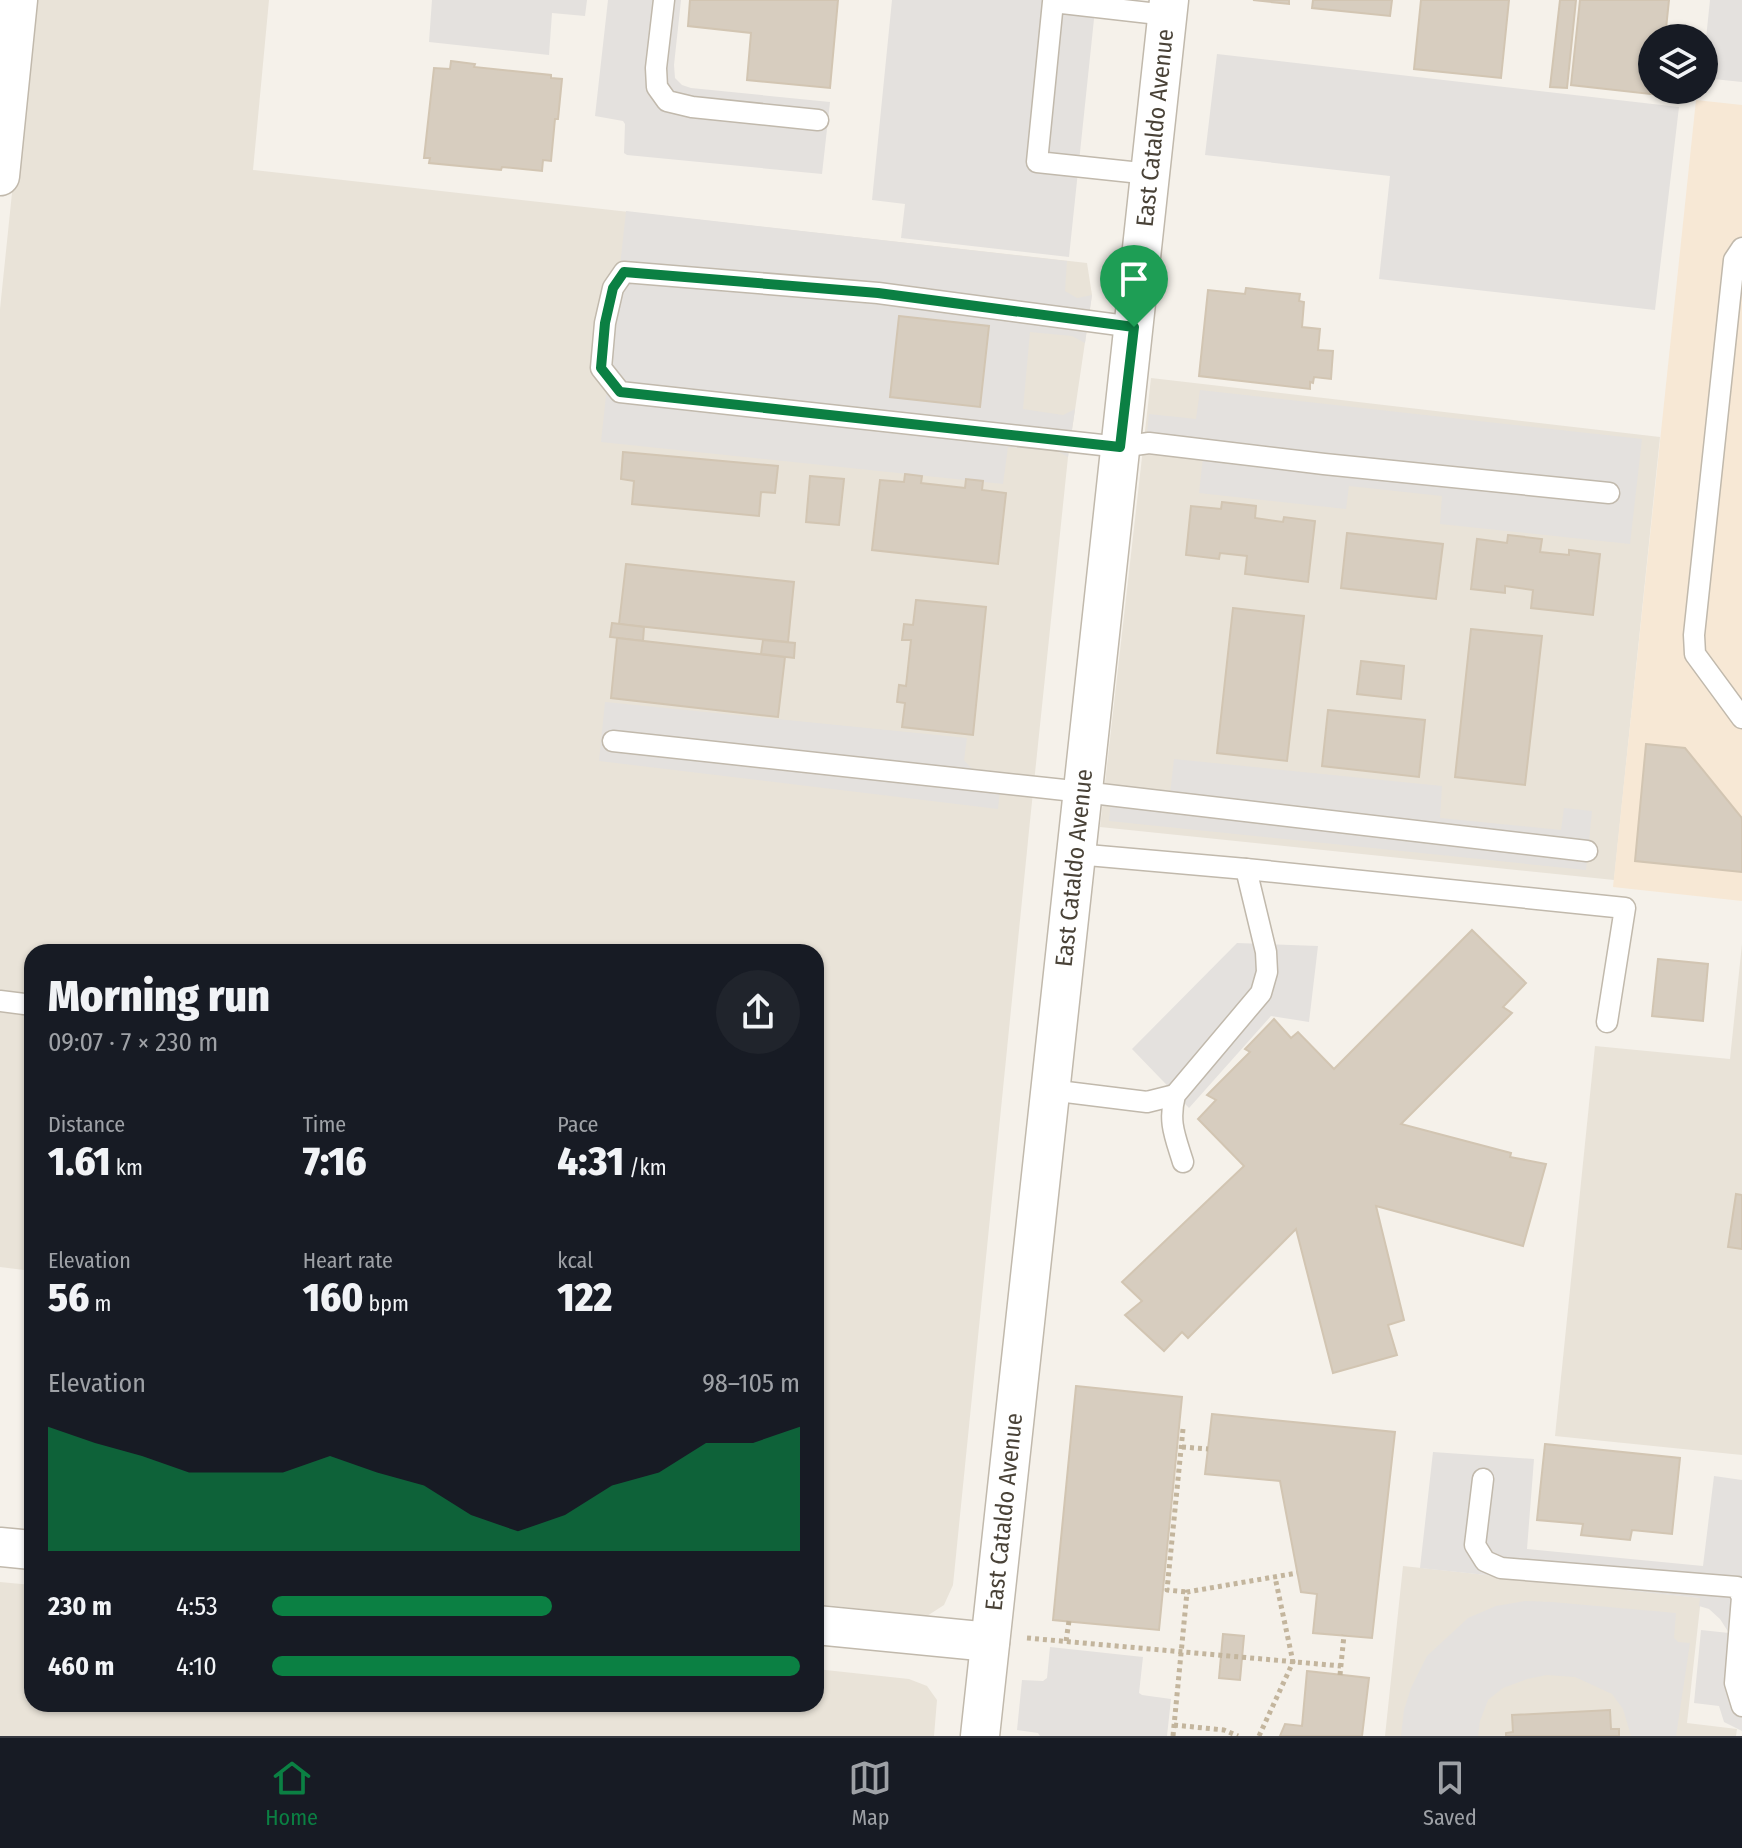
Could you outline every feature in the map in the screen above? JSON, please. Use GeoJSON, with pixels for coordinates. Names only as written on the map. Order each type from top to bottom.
{"type":"FeatureCollection","features":[{"type":"Feature","properties":{"kind":"street"},"geometry":{"type":"LineString","coordinates":[[0,176],[18,0]]}},
{"type":"Feature","properties":{"kind":"street","name":"East Cataldo Avenue"},"geometry":{"type":"LineString","coordinates":[[980,1736],[1006,1639],[1050,1090],[1168,8]]}},
{"type":"Feature","properties":{"kind":"street"},"geometry":{"type":"LineString","coordinates":[[0,1547],[24,1549]]}},
{"type":"Feature","properties":{"kind":"street"},"geometry":{"type":"LineString","coordinates":[[824,1626],[1006,1639]]}},
{"type":"Feature","properties":{"kind":"lane"},"geometry":{"type":"LineString","coordinates":[[664,0],[656,68],[657,87],[667,101],[692,107],[818,120]]}},
{"type":"Feature","properties":{"kind":"lane"},"geometry":{"type":"LineString","coordinates":[[1150,174],[1037,162],[1053,2],[1168,8]]}},
{"type":"Feature","properties":{"kind":"lane"},"geometry":{"type":"LineString","coordinates":[[1742,248],[1734,260],[1694,635],[1695,654],[1742,718]]}},
{"type":"Feature","properties":{"kind":"lane"},"geometry":{"type":"LineString","coordinates":[[1134,327],[878,293],[624,272],[613,288],[605,323],[601,368],[620,392],[1120,447],[1149,443],[1609,493]]}},
{"type":"Feature","properties":{"kind":"lane"},"geometry":{"type":"LineString","coordinates":[[613,741],[1587,851]]}},
{"type":"Feature","properties":{"kind":"lane"},"geometry":{"type":"LineString","coordinates":[[1076,854],[1625,908],[1607,1022]]}},
{"type":"Feature","properties":{"kind":"lane"},"geometry":{"type":"LineString","coordinates":[[1183,1162],[1170,1113],[1175,1095],[1261,993],[1267,972],[1266,952],[1246,869]]}},
{"type":"Feature","properties":{"kind":"lane"},"geometry":{"type":"LineString","coordinates":[[0,1001],[24,1004]]}},
{"type":"Feature","properties":{"kind":"lane"},"geometry":{"type":"LineString","coordinates":[[1050,1090],[1147,1102],[1175,1095]]}},
{"type":"Feature","properties":{"kind":"lane"},"geometry":{"type":"LineString","coordinates":[[1483,1479],[1475,1545],[1485,1561],[1501,1568],[1737,1587],[1742,1597],[1735,1683],[1742,1706]]}},
{"type":"Feature","properties":{"kind":"path"},"geometry":{"type":"LineString","coordinates":[[1183,1429],[1167,1590],[1187,1592],[1297,1573]]}},
{"type":"Feature","properties":{"kind":"path"},"geometry":{"type":"LineString","coordinates":[[1182,1447],[1208,1449]]}},
{"type":"Feature","properties":{"kind":"path"},"geometry":{"type":"LineString","coordinates":[[1259,1736],[1293,1662],[1275,1577]]}},
{"type":"Feature","properties":{"kind":"path"},"geometry":{"type":"LineString","coordinates":[[1173,1736],[1187,1592]]}},
{"type":"Feature","properties":{"kind":"path"},"geometry":{"type":"LineString","coordinates":[[1066,1641],[1069,1621]]}},
{"type":"Feature","properties":{"kind":"path"},"geometry":{"type":"LineString","coordinates":[[1340,1675],[1344,1635]]}},
{"type":"Feature","properties":{"kind":"path"},"geometry":{"type":"LineString","coordinates":[[1006,1639],[1066,1641],[1341,1666]]}},
{"type":"Feature","properties":{"kind":"path"},"geometry":{"type":"LineString","coordinates":[[1174,1725],[1224,1730],[1238,1736]]}},
{"type":"Feature","properties":{"kind":"shaded area"},"geometry":{"type":"Polygon","coordinates":[[[32,0],[269,0],[253,170],[1087,263],[1092,295],[1068,457],[953,1585],[944,1605],[927,1616],[824,1605],[824,944],[24,944],[24,1270],[0,1267],[0,309],[32,0]]]}},
{"type":"Feature","properties":{"kind":"shaded area"},"geometry":{"type":"Polygon","coordinates":[[[432,0],[587,0],[585,16],[552,13],[549,55],[429,42],[432,0]]]}},
{"type":"Feature","properties":{"kind":"shaded area"},"geometry":{"type":"Polygon","coordinates":[[[608,0],[681,0],[674,65],[675,78],[682,85],[830,102],[822,174],[624,153],[623,121],[595,116],[608,0]]]}},
{"type":"Feature","properties":{"kind":"shaded area"},"geometry":{"type":"Polygon","coordinates":[[[892,0],[1096,0],[1069,257],[901,238],[905,204],[872,200],[892,0]]]}},
{"type":"Feature","properties":{"kind":"shaded area"},"geometry":{"type":"Polygon","coordinates":[[[1710,0],[1742,0],[1742,82],[1718,79],[1718,24],[1708,24],[1710,0]]]}},
{"type":"Feature","properties":{"kind":"shaded area"},"geometry":{"type":"Polygon","coordinates":[[[1217,54],[1679,107],[1655,310],[1379,279],[1390,176],[1205,155],[1217,54]]]}},
{"type":"Feature","properties":{"kind":"shaded area"},"geometry":{"type":"Polygon","coordinates":[[[1696,104],[1742,105],[1742,901],[1613,887],[1696,104]]]}},
{"type":"Feature","properties":{"kind":"shaded area"},"geometry":{"type":"Polygon","coordinates":[[[626,211],[1067,261],[1065,291],[1077,298],[1092,295],[1085,343],[1072,336],[1030,332],[1023,409],[1063,415],[1075,409],[1068,457],[1057,451],[1008,447],[1003,484],[601,442],[626,211]]]}},
{"type":"Feature","properties":{"kind":"shaded area"},"geometry":{"type":"Polygon","coordinates":[[[1151,378],[1660,437],[1614,880],[1100,827],[1151,378]]]}},
{"type":"Feature","properties":{"kind":"shaded area"},"geometry":{"type":"Polygon","coordinates":[[[1200,390],[1642,439],[1630,544],[1440,524],[1442,496],[1349,486],[1346,509],[1199,493],[1203,457],[1145,451],[1149,414],[1196,419],[1200,390]]]}},
{"type":"Feature","properties":{"kind":"shaded area"},"geometry":{"type":"Polygon","coordinates":[[[605,702],[967,738],[964,760],[972,769],[1001,779],[998,809],[599,761],[605,702]]]}},
{"type":"Feature","properties":{"kind":"shaded area"},"geometry":{"type":"Polygon","coordinates":[[[1174,759],[1442,786],[1440,818],[1561,830],[1564,808],[1592,811],[1586,870],[1109,821],[1112,788],[1170,794],[1174,759]]]}},
{"type":"Feature","properties":{"kind":"shaded area"},"geometry":{"type":"Polygon","coordinates":[[[1237,943],[1318,946],[1309,1022],[1271,1016],[1189,1108],[1132,1049],[1237,943]]]}},
{"type":"Feature","properties":{"kind":"shaded area"},"geometry":{"type":"Polygon","coordinates":[[[1742,944],[1742,1455],[1555,1436],[1595,1046],[1730,1059],[1742,944]]]}},
{"type":"Feature","properties":{"kind":"shaded area"},"geometry":{"type":"Polygon","coordinates":[[[1433,1452],[1534,1459],[1527,1549],[1703,1566],[1714,1476],[1742,1480],[1742,1731],[1724,1722],[1719,1706],[1694,1703],[1701,1630],[1729,1633],[1709,1609],[1699,1606],[1700,1598],[1420,1568],[1433,1452]]]}},
{"type":"Feature","properties":{"kind":"shaded area"},"geometry":{"type":"Polygon","coordinates":[[[1403,1566],[1701,1598],[1687,1723],[1737,1729],[1736,1736],[1385,1736],[1403,1566]]]}},
{"type":"Feature","properties":{"kind":"shaded area"},"geometry":{"type":"Polygon","coordinates":[[[0,1582],[24,1584],[24,1712],[824,1712],[824,1670],[909,1679],[927,1686],[937,1700],[934,1736],[0,1736],[0,1582]]]}},
{"type":"Feature","properties":{"kind":"shaded area"},"geometry":{"type":"Polygon","coordinates":[[[1525,1601],[1676,1613],[1674,1638],[1678,1642],[1690,1643],[1676,1736],[1631,1736],[1623,1709],[1612,1694],[1575,1677],[1547,1675],[1503,1688],[1488,1700],[1478,1736],[1401,1736],[1411,1688],[1427,1656],[1468,1618],[1496,1606],[1525,1601]]]}},
{"type":"Feature","properties":{"kind":"shaded area"},"geometry":{"type":"Polygon","coordinates":[[[1050,1647],[1143,1657],[1139,1693],[1171,1699],[1167,1736],[1040,1736],[1017,1730],[1022,1680],[1043,1681],[1047,1678],[1050,1647]]]}},
{"type":"Feature","properties":{"kind":"building"},"geometry":{"type":"Polygon","coordinates":[[[690,0],[838,0],[830,88],[747,80],[751,33],[688,26],[690,0]]]}},
{"type":"Feature","properties":{"kind":"building"},"geometry":{"type":"Polygon","coordinates":[[[1253,0],[1289,0],[1289,4],[1253,0]]]}},
{"type":"Feature","properties":{"kind":"building"},"geometry":{"type":"Polygon","coordinates":[[[1313,0],[1392,0],[1390,16],[1312,8],[1313,0]]]}},
{"type":"Feature","properties":{"kind":"building"},"geometry":{"type":"Polygon","coordinates":[[[1421,0],[1509,0],[1501,78],[1414,69],[1421,0]]]}},
{"type":"Feature","properties":{"kind":"building"},"geometry":{"type":"Polygon","coordinates":[[[1560,0],[1576,0],[1567,88],[1550,87],[1560,0]]]}},
{"type":"Feature","properties":{"kind":"building"},"geometry":{"type":"Polygon","coordinates":[[[1580,0],[1669,0],[1666,24],[1638,24],[1638,93],[1571,85],[1580,0]]]}},
{"type":"Feature","properties":{"kind":"building"},"geometry":{"type":"Polygon","coordinates":[[[451,61],[562,79],[551,161],[543,160],[542,171],[429,163],[430,158],[424,158],[434,68],[450,69],[451,61]]]}},
{"type":"Feature","properties":{"kind":"building"},"geometry":{"type":"Polygon","coordinates":[[[1246,288],[1300,294],[1299,301],[1304,302],[1302,327],[1320,329],[1318,350],[1333,351],[1331,379],[1314,377],[1310,389],[1199,376],[1208,290],[1245,294],[1246,288]]]}},
{"type":"Feature","properties":{"kind":"building"},"geometry":{"type":"Polygon","coordinates":[[[899,316],[989,326],[980,407],[890,397],[899,316]]]}},
{"type":"Feature","properties":{"kind":"building"},"geometry":{"type":"Polygon","coordinates":[[[623,452],[778,466],[775,493],[761,492],[759,516],[632,504],[634,481],[621,479],[623,452]]]}},
{"type":"Feature","properties":{"kind":"building"},"geometry":{"type":"Polygon","coordinates":[[[905,474],[922,476],[921,483],[965,488],[966,479],[983,481],[982,490],[1006,493],[998,564],[872,550],[880,480],[904,482],[905,474]]]}},
{"type":"Feature","properties":{"kind":"building"},"geometry":{"type":"Polygon","coordinates":[[[810,476],[844,479],[839,525],[806,522],[810,476]]]}},
{"type":"Feature","properties":{"kind":"building"},"geometry":{"type":"Polygon","coordinates":[[[1222,502],[1256,506],[1255,518],[1283,522],[1284,517],[1315,521],[1308,582],[1245,574],[1247,556],[1220,553],[1219,559],[1186,555],[1191,506],[1221,509],[1222,502]]]}},
{"type":"Feature","properties":{"kind":"building"},"geometry":{"type":"Polygon","coordinates":[[[1347,533],[1443,544],[1436,599],[1341,588],[1347,533]]]}},
{"type":"Feature","properties":{"kind":"building"},"geometry":{"type":"Polygon","coordinates":[[[1508,535],[1542,539],[1540,552],[1569,555],[1569,550],[1600,554],[1593,615],[1531,608],[1533,590],[1505,586],[1505,593],[1471,589],[1477,539],[1507,543],[1508,535]]]}},
{"type":"Feature","properties":{"kind":"building"},"geometry":{"type":"Polygon","coordinates":[[[626,564],[794,582],[788,642],[619,624],[626,564]]]}},
{"type":"Feature","properties":{"kind":"building"},"geometry":{"type":"Polygon","coordinates":[[[916,600],[986,607],[973,735],[902,727],[905,703],[897,702],[899,685],[906,686],[911,640],[902,640],[904,624],[913,625],[916,600]]]}},
{"type":"Feature","properties":{"kind":"building"},"geometry":{"type":"Polygon","coordinates":[[[1233,608],[1304,616],[1287,761],[1217,753],[1233,608]]]}},
{"type":"Feature","properties":{"kind":"building"},"geometry":{"type":"Polygon","coordinates":[[[612,623],[644,627],[643,641],[610,637],[612,623]]]}},
{"type":"Feature","properties":{"kind":"building"},"geometry":{"type":"Polygon","coordinates":[[[1471,629],[1542,636],[1525,785],[1455,777],[1471,629]]]}},
{"type":"Feature","properties":{"kind":"building"},"geometry":{"type":"Polygon","coordinates":[[[617,638],[785,657],[778,717],[611,698],[617,638]]]}},
{"type":"Feature","properties":{"kind":"building"},"geometry":{"type":"Polygon","coordinates":[[[763,640],[795,643],[794,658],[761,654],[763,640]]]}},
{"type":"Feature","properties":{"kind":"building"},"geometry":{"type":"Polygon","coordinates":[[[1361,661],[1404,666],[1401,699],[1357,694],[1361,661]]]}},
{"type":"Feature","properties":{"kind":"building"},"geometry":{"type":"Polygon","coordinates":[[[1328,710],[1425,720],[1419,777],[1322,766],[1328,710]]]}},
{"type":"Feature","properties":{"kind":"building"},"geometry":{"type":"Polygon","coordinates":[[[1646,744],[1685,748],[1742,818],[1742,872],[1635,861],[1646,744]]]}},
{"type":"Feature","properties":{"kind":"building"},"geometry":{"type":"Polygon","coordinates":[[[1472,930],[1526,983],[1503,1007],[1512,1013],[1401,1124],[1511,1153],[1510,1157],[1546,1164],[1523,1246],[1376,1206],[1404,1320],[1388,1325],[1397,1355],[1333,1373],[1296,1229],[1188,1338],[1182,1332],[1164,1351],[1125,1315],[1142,1301],[1122,1282],[1244,1166],[1198,1119],[1216,1100],[1207,1095],[1250,1052],[1245,1049],[1274,1019],[1291,1038],[1298,1032],[1334,1069],[1472,930]]]}},
{"type":"Feature","properties":{"kind":"building"},"geometry":{"type":"Polygon","coordinates":[[[1658,959],[1708,964],[1703,1021],[1652,1016],[1658,959]]]}},
{"type":"Feature","properties":{"kind":"building"},"geometry":{"type":"Polygon","coordinates":[[[1736,1194],[1742,1195],[1742,1249],[1728,1247],[1736,1194]]]}},
{"type":"Feature","properties":{"kind":"building"},"geometry":{"type":"Polygon","coordinates":[[[1076,1386],[1182,1397],[1159,1630],[1053,1620],[1076,1386]]]}},
{"type":"Feature","properties":{"kind":"building"},"geometry":{"type":"Polygon","coordinates":[[[1212,1414],[1395,1432],[1372,1638],[1313,1633],[1317,1594],[1301,1592],[1280,1481],[1205,1474],[1212,1414]]]}},
{"type":"Feature","properties":{"kind":"building"},"geometry":{"type":"Polygon","coordinates":[[[1545,1444],[1680,1458],[1672,1534],[1632,1530],[1630,1540],[1581,1535],[1583,1524],[1537,1520],[1545,1444]]]}},
{"type":"Feature","properties":{"kind":"building"},"geometry":{"type":"Polygon","coordinates":[[[1223,1634],[1244,1636],[1240,1680],[1219,1678],[1223,1634]]]}},
{"type":"Feature","properties":{"kind":"building"},"geometry":{"type":"Polygon","coordinates":[[[1307,1671],[1369,1678],[1362,1736],[1280,1736],[1285,1724],[1302,1726],[1307,1671]]]}},
{"type":"Feature","properties":{"kind":"building"},"geometry":{"type":"Polygon","coordinates":[[[1610,1710],[1611,1729],[1619,1729],[1619,1736],[1506,1736],[1506,1733],[1513,1732],[1512,1715],[1610,1710]]]}},
{"type":"Feature","properties":{"kind":"route"},"geometry":{"type":"LineString","coordinates":[[624,272],[878,293],[1134,327],[1120,447],[620,392],[601,368],[605,323],[613,288],[624,272]]}}]}
